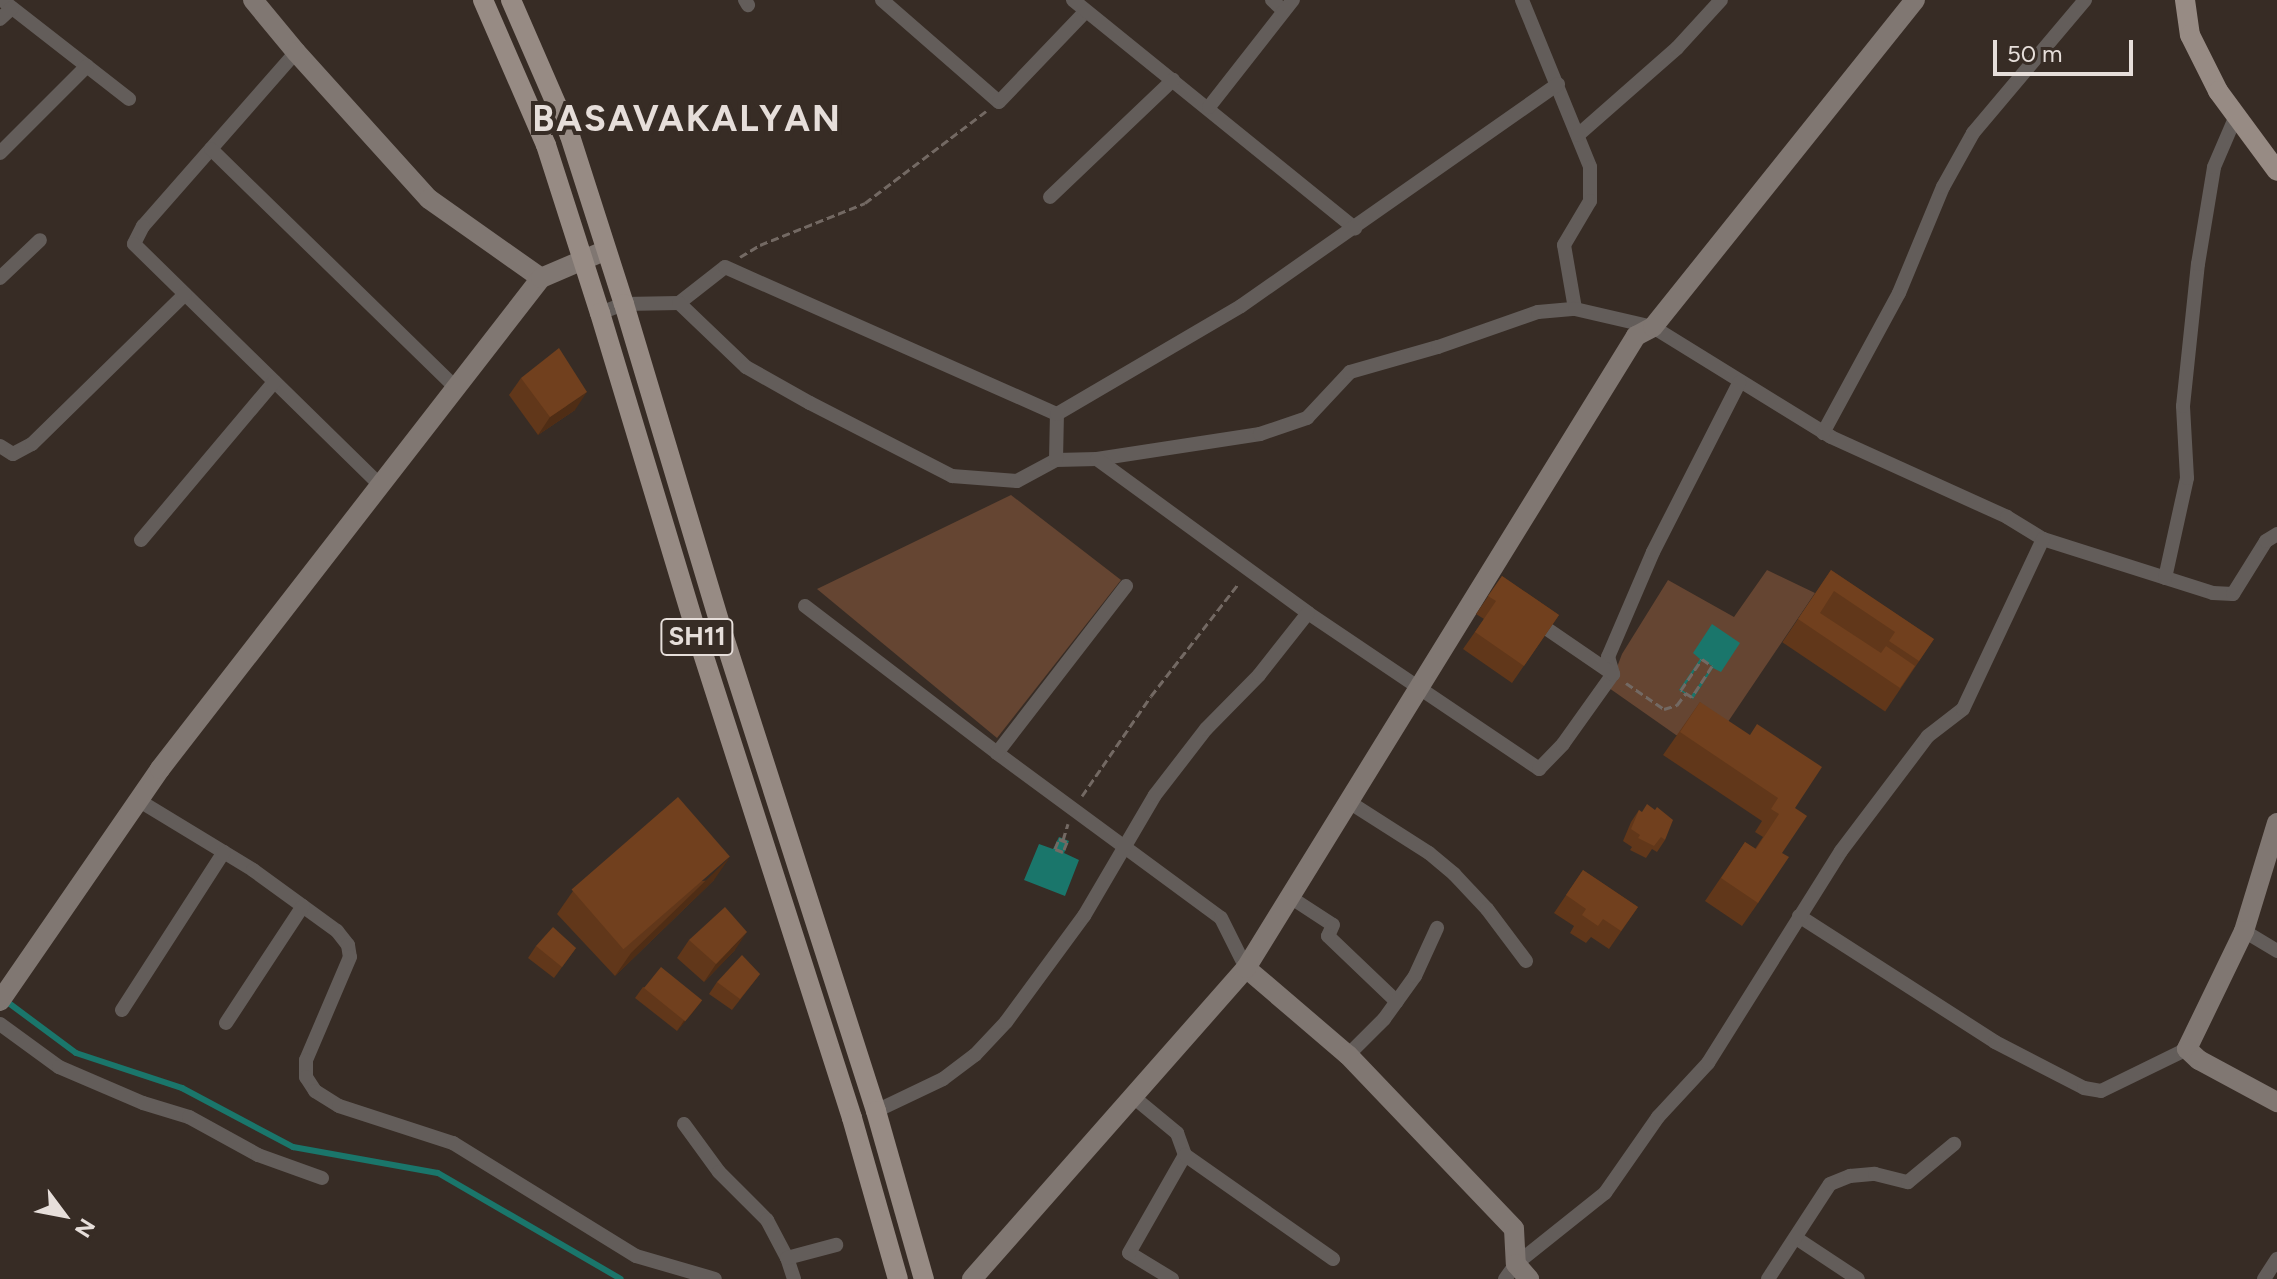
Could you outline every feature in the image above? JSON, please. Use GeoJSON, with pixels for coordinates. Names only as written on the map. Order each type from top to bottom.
{"type":"FeatureCollection","features":[{"type":"Feature","properties":{"kind":"main road","name":"SH11"},"geometry":{"type":"LineString","coordinates":[[483,0],[546,145],[698,638],[852,1118],[896,1278]]}},
{"type":"Feature","properties":{"kind":"main road","name":"SH11"},"geometry":{"type":"LineString","coordinates":[[511,0],[570,136],[722,631],[876,1111],[924,1279]]}},
{"type":"Feature","properties":{"kind":"main road"},"geometry":{"type":"LineString","coordinates":[[2185,0],[2190,35],[2218,91],[2277,171]]}},
{"type":"Feature","properties":{"kind":"street"},"geometry":{"type":"LineString","coordinates":[[253,0],[429,199],[541,278]]}},
{"type":"Feature","properties":{"kind":"street"},"geometry":{"type":"LineString","coordinates":[[882,0],[999,102],[1085,12]]}},
{"type":"Feature","properties":{"kind":"street"},"geometry":{"type":"LineString","coordinates":[[1073,0],[1355,228]]}},
{"type":"Feature","properties":{"kind":"street"},"geometry":{"type":"LineString","coordinates":[[1209,107],[1289,5],[1272,0]]}},
{"type":"Feature","properties":{"kind":"street"},"geometry":{"type":"LineString","coordinates":[[1522,0],[1590,167],[1590,201],[1564,245],[1575,309]]}},
{"type":"Feature","properties":{"kind":"street"},"geometry":{"type":"LineString","coordinates":[[1578,135],[1677,48],[1721,0]]}},
{"type":"Feature","properties":{"kind":"street"},"geometry":{"type":"LineString","coordinates":[[972,1279],[1246,968],[1418,689],[1488,588],[1636,336],[1653,327],[1915,0]]}},
{"type":"Feature","properties":{"kind":"street"},"geometry":{"type":"LineString","coordinates":[[1823,433],[1899,293],[1943,187],[1973,133],[2085,0]]}},
{"type":"Feature","properties":{"kind":"street"},"geometry":{"type":"LineString","coordinates":[[0,19],[7,4],[129,99]]}},
{"type":"Feature","properties":{"kind":"street"},"geometry":{"type":"LineString","coordinates":[[296,52],[143,226],[134,244],[380,485]]}},
{"type":"Feature","properties":{"kind":"street"},"geometry":{"type":"LineString","coordinates":[[0,153],[87,66]]}},
{"type":"Feature","properties":{"kind":"street"},"geometry":{"type":"LineString","coordinates":[[1050,197],[1173,80]]}},
{"type":"Feature","properties":{"kind":"street"},"geometry":{"type":"LineString","coordinates":[[1057,414],[1241,306],[1558,84]]}},
{"type":"Feature","properties":{"kind":"street"},"geometry":{"type":"LineString","coordinates":[[2165,578],[2187,478],[2183,406],[2198,264],[2214,167],[2236,116]]}},
{"type":"Feature","properties":{"kind":"street"},"geometry":{"type":"LineString","coordinates":[[211,149],[456,388]]}},
{"type":"Feature","properties":{"kind":"street"},"geometry":{"type":"LineString","coordinates":[[0,278],[40,240]]}},
{"type":"Feature","properties":{"kind":"street"},"geometry":{"type":"LineString","coordinates":[[0,1001],[138,800],[541,278],[604,251]]}},
{"type":"Feature","properties":{"kind":"street"},"geometry":{"type":"LineString","coordinates":[[600,313],[624,304],[679,303],[725,267],[1057,414]]}},
{"type":"Feature","properties":{"kind":"street"},"geometry":{"type":"LineString","coordinates":[[0,446],[13,454],[32,444],[185,294]]}},
{"type":"Feature","properties":{"kind":"street"},"geometry":{"type":"LineString","coordinates":[[679,303],[746,367],[952,476],[1017,481],[1056,460],[1097,459],[1260,434],[1307,418],[1350,372],[1438,347],[1538,312],[1575,309],[1653,327],[1823,433],[2007,517],[2043,539],[2213,593],[2233,594],[2266,541],[2277,534]]}},
{"type":"Feature","properties":{"kind":"street"},"geometry":{"type":"LineString","coordinates":[[141,540],[274,382]]}},
{"type":"Feature","properties":{"kind":"street"},"geometry":{"type":"LineString","coordinates":[[1613,674],[1608,657],[1647,565],[1739,383]]}},
{"type":"Feature","properties":{"kind":"street"},"geometry":{"type":"LineString","coordinates":[[1056,460],[1057,414]]}},
{"type":"Feature","properties":{"kind":"street"},"geometry":{"type":"LineString","coordinates":[[1097,459],[1248,571],[1539,769],[1563,744],[1613,674]]}},
{"type":"Feature","properties":{"kind":"street"},"geometry":{"type":"LineString","coordinates":[[1516,1274],[1605,1193],[1658,1117],[1708,1063],[1841,851],[1928,736],[1963,709],[2043,539]]}},
{"type":"Feature","properties":{"kind":"street"},"geometry":{"type":"LineString","coordinates":[[997,753],[1126,586]]}},
{"type":"Feature","properties":{"kind":"street"},"geometry":{"type":"LineString","coordinates":[[805,606],[997,753],[1221,918],[1246,968],[1348,1055],[1514,1229],[1516,1274]]}},
{"type":"Feature","properties":{"kind":"street"},"geometry":{"type":"LineString","coordinates":[[1516,607],[1613,674]]}},
{"type":"Feature","properties":{"kind":"street"},"geometry":{"type":"LineString","coordinates":[[876,1111],[943,1079],[975,1055],[1042,975],[1084,916],[1155,795],[1206,729],[1259,675],[1308,613]]}},
{"type":"Feature","properties":{"kind":"street"},"geometry":{"type":"LineString","coordinates":[[138,800],[224,852],[303,906],[337,931],[348,945],[350,957],[306,1060],[306,1077],[315,1091],[339,1106],[453,1143],[636,1256],[715,1279]]}},
{"type":"Feature","properties":{"kind":"street"},"geometry":{"type":"LineString","coordinates":[[1349,802],[1416,844],[1454,874],[1487,909],[1526,961]]}},
{"type":"Feature","properties":{"kind":"street"},"geometry":{"type":"LineString","coordinates":[[1799,916],[1995,1042],[2084,1088],[2101,1091],[2187,1049],[2244,931],[2277,823]]}},
{"type":"Feature","properties":{"kind":"street"},"geometry":{"type":"LineString","coordinates":[[122,1010],[224,852]]}},
{"type":"Feature","properties":{"kind":"street"},"geometry":{"type":"LineString","coordinates":[[1290,897],[1333,925],[1328,936],[1397,1002]]}},
{"type":"Feature","properties":{"kind":"street"},"geometry":{"type":"LineString","coordinates":[[226,1023],[303,906]]}},
{"type":"Feature","properties":{"kind":"street"},"geometry":{"type":"LineString","coordinates":[[1348,1055],[1397,1002],[1415,976],[1437,928]]}},
{"type":"Feature","properties":{"kind":"street"},"geometry":{"type":"LineString","coordinates":[[2244,931],[2277,951]]}},
{"type":"Feature","properties":{"kind":"street"},"geometry":{"type":"LineString","coordinates":[[0,1024],[59,1067],[189,1117],[258,1155],[322,1178]]}},
{"type":"Feature","properties":{"kind":"street"},"geometry":{"type":"LineString","coordinates":[[2187,1049],[2199,1060],[2277,1102]]}},
{"type":"Feature","properties":{"kind":"street"},"geometry":{"type":"LineString","coordinates":[[1131,1095],[1177,1133],[1185,1155],[1333,1259]]}},
{"type":"Feature","properties":{"kind":"street"},"geometry":{"type":"LineString","coordinates":[[684,1124],[719,1172],[767,1220],[794,1279]]}},
{"type":"Feature","properties":{"kind":"street"},"geometry":{"type":"LineString","coordinates":[[1768,1279],[1830,1184],[1850,1176],[1875,1174],[1908,1182],[1954,1144]]}},
{"type":"Feature","properties":{"kind":"street"},"geometry":{"type":"LineString","coordinates":[[1172,1279],[1129,1253],[1185,1155]]}},
{"type":"Feature","properties":{"kind":"street"},"geometry":{"type":"LineString","coordinates":[[1796,1238],[1858,1279]]}},
{"type":"Feature","properties":{"kind":"street"},"geometry":{"type":"LineString","coordinates":[[787,1258],[836,1245]]}},
{"type":"Feature","properties":{"kind":"street"},"geometry":{"type":"LineString","coordinates":[[2264,1279],[2277,1259]]}},
{"type":"Feature","properties":{"kind":"path"},"geometry":{"type":"LineString","coordinates":[[725,267],[760,245],[865,203],[999,102]]}},
{"type":"Feature","properties":{"kind":"path"},"geometry":{"type":"LineString","coordinates":[[1063,840],[1073,809],[1151,696],[1248,571]]}},
{"type":"Feature","properties":{"kind":"path"},"geometry":{"type":"LineString","coordinates":[[1702,659],[1712,666],[1692,697],[1686,693],[1681,690],[1702,659]]}},
{"type":"Feature","properties":{"kind":"path"},"geometry":{"type":"LineString","coordinates":[[1613,674],[1664,709],[1677,705],[1686,693]]}},
{"type":"Feature","properties":{"kind":"shaded area"},"geometry":{"type":"Polygon","coordinates":[[[1011,495],[1121,580],[997,738],[817,589],[1011,495]]]}},
{"type":"Feature","properties":{"kind":"shaded area"},"geometry":{"type":"Polygon","coordinates":[[[1767,570],[1815,593],[1713,744],[1676,735],[1609,688],[1622,654],[1668,580],[1734,617],[1767,570]]]}},
{"type":"Feature","properties":{"kind":"water"},"geometry":{"type":"Polygon","coordinates":[[[1712,624],[1740,643],[1721,672],[1713,668],[1693,699],[1679,690],[1700,659],[1693,653],[1712,624]],[[1702,660],[1682,690],[1691,696],[1712,666],[1702,660]]]}},
{"type":"Feature","properties":{"kind":"water"},"geometry":{"type":"Polygon","coordinates":[[[1059,837],[1069,841],[1064,853],[1079,860],[1065,896],[1024,880],[1039,844],[1053,849],[1059,837]]]}},
{"type":"Feature","properties":{"kind":"building"},"geometry":{"type":"Polygon","coordinates":[[[559,348],[587,392],[550,417],[521,378],[559,348]]]}},
{"type":"Feature","properties":{"kind":"building"},"geometry":{"type":"Polygon","coordinates":[[[1831,570],[1934,639],[1919,661],[1889,641],[1895,632],[1834,591],[1820,613],[1881,653],[1886,646],[1915,666],[1900,688],[1798,619],[1831,570]]]}},
{"type":"Feature","properties":{"kind":"building"},"geometry":{"type":"Polygon","coordinates":[[[1502,576],[1559,615],[1524,666],[1475,632],[1496,601],[1488,596],[1502,576]]]}},
{"type":"Feature","properties":{"kind":"building"},"geometry":{"type":"Polygon","coordinates":[[[1700,702],[1750,735],[1757,724],[1822,767],[1795,808],[1807,816],[1782,853],[1789,857],[1758,903],[1721,878],[1745,842],[1756,849],[1779,814],[1771,809],[1778,798],[1680,732],[1700,702]]]}},
{"type":"Feature","properties":{"kind":"building"},"geometry":{"type":"Polygon","coordinates":[[[678,797],[730,857],[623,949],[572,890],[678,797]]]}},
{"type":"Feature","properties":{"kind":"building"},"geometry":{"type":"Polygon","coordinates":[[[1647,804],[1655,810],[1657,807],[1673,820],[1665,840],[1661,837],[1654,846],[1638,838],[1640,835],[1631,829],[1639,810],[1642,812],[1647,804]]]}},
{"type":"Feature","properties":{"kind":"building"},"geometry":{"type":"Polygon","coordinates":[[[1583,870],[1638,907],[1621,931],[1603,919],[1598,926],[1582,915],[1586,909],[1566,895],[1583,870]]]}},
{"type":"Feature","properties":{"kind":"building"},"geometry":{"type":"Polygon","coordinates":[[[725,907],[747,932],[716,964],[689,940],[725,907]]]}},
{"type":"Feature","properties":{"kind":"building"},"geometry":{"type":"Polygon","coordinates":[[[553,927],[576,948],[562,967],[536,946],[553,927]]]}},
{"type":"Feature","properties":{"kind":"building"},"geometry":{"type":"Polygon","coordinates":[[[742,955],[760,974],[740,999],[717,982],[742,955]]]}},
{"type":"Feature","properties":{"kind":"building"},"geometry":{"type":"Polygon","coordinates":[[[661,967],[702,1000],[685,1021],[644,988],[661,967]]]}},
{"type":"Feature","properties":{"kind":"waterway"},"geometry":{"type":"LineString","coordinates":[[6,1001],[76,1053],[182,1088],[293,1147],[438,1173],[621,1279]]}},
{"type":"Feature","properties":{"kind":"district","name":"BASAVAKALYAN"},"geometry":{"type":"Point","coordinates":[687,119]}}]}
